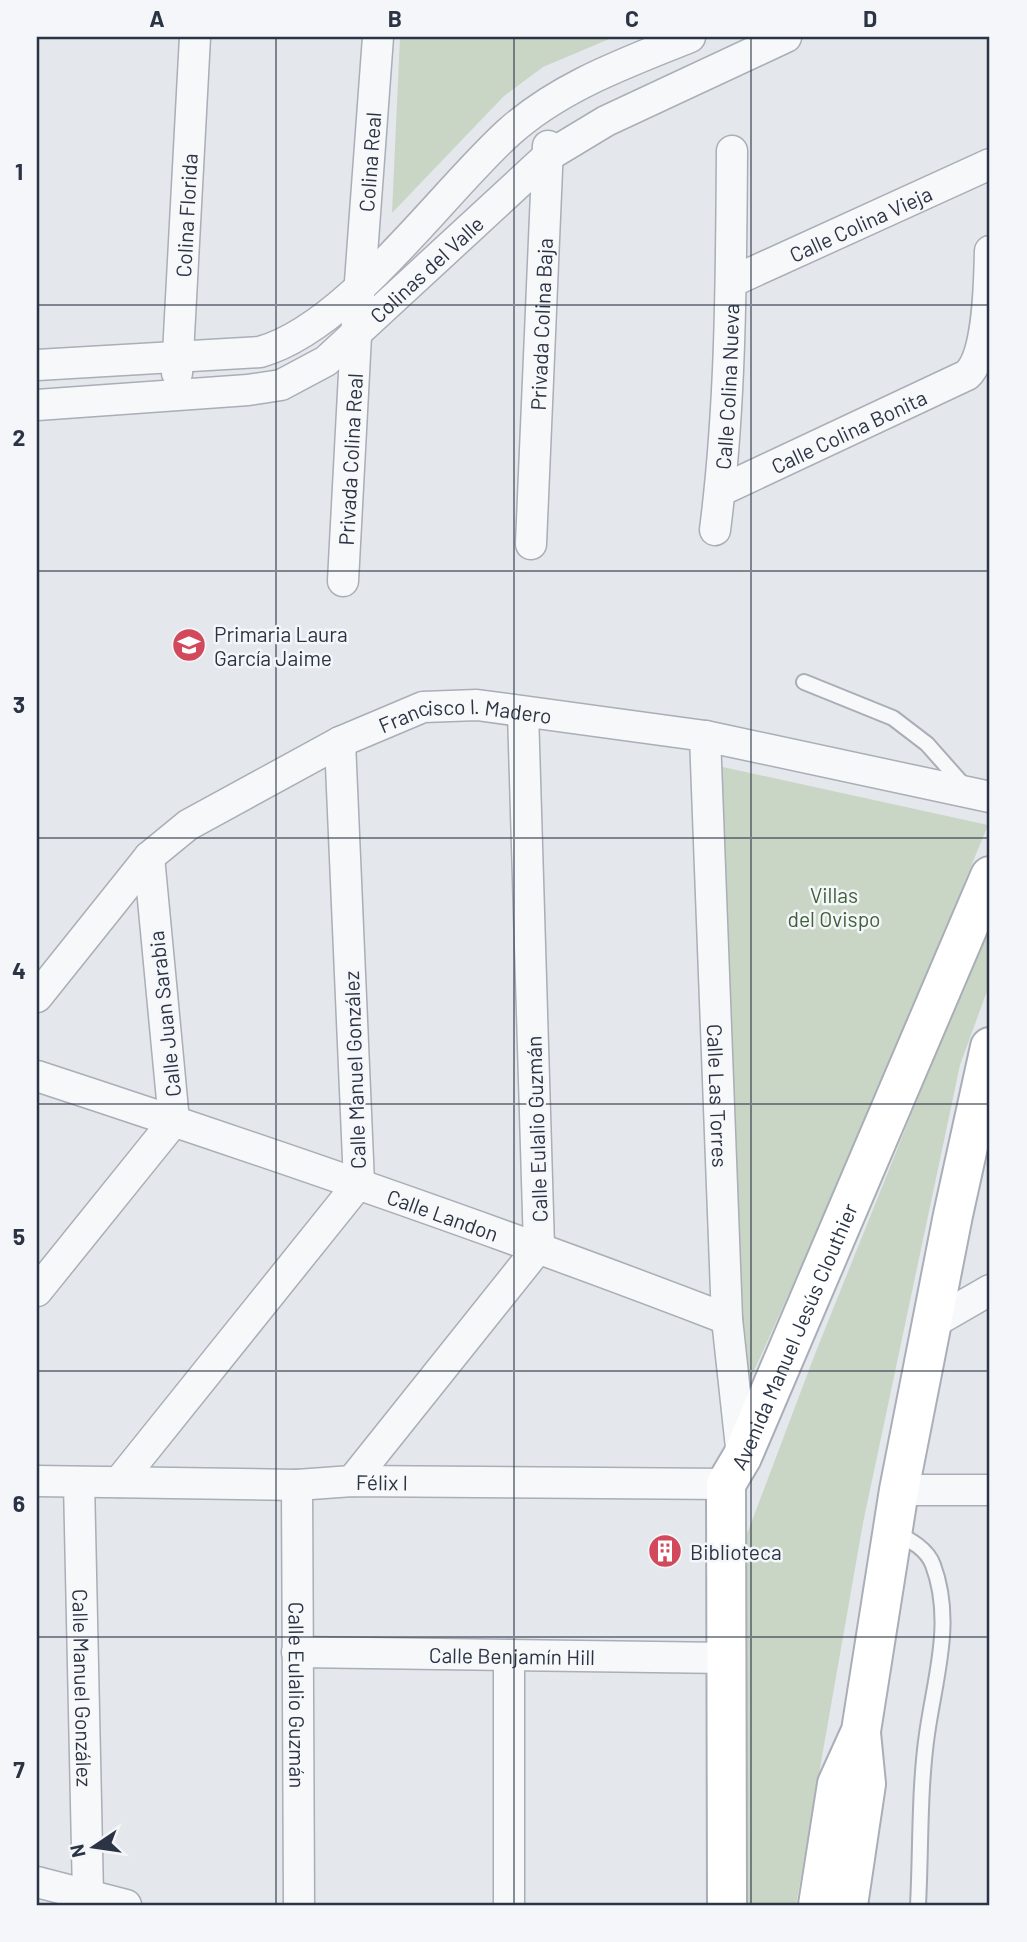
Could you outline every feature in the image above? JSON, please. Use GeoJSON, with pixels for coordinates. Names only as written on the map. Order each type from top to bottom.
{"type":"FeatureCollection","features":[{"type":"Feature","properties":{"kind":"street","name":"Colina Florida"},"geometry":{"type":"LineString","coordinates":[[176,395],[195,37]]}},
{"type":"Feature","properties":{"kind":"street","name":"Colina Real"},"geometry":{"type":"LineString","coordinates":[[356,336],[378,37]]}},
{"type":"Feature","properties":{"kind":"street","name":"Colinas del Valle"},"geometry":{"type":"LineString","coordinates":[[37,365],[179,354],[260,352],[302,335],[359,288],[510,131],[582,82],[690,37]]}},
{"type":"Feature","properties":{"kind":"street","name":"Colinas del Valle"},"geometry":{"type":"LineString","coordinates":[[37,405],[281,386],[315,369],[356,336],[548,156],[606,121],[786,37]]}},
{"type":"Feature","properties":{"kind":"street","name":"Privada Colina Baja"},"geometry":{"type":"LineString","coordinates":[[531,544],[548,103]]}},
{"type":"Feature","properties":{"kind":"street","name":"Calle Colina Nueva"},"geometry":{"type":"LineString","coordinates":[[715,530],[720,491],[731,282],[732,151]]}},
{"type":"Feature","properties":{"kind":"street","name":"Calle Colina Vieja"},"geometry":{"type":"LineString","coordinates":[[731,282],[990,164]]}},
{"type":"Feature","properties":{"kind":"street","name":"Calle Colina Bonita"},"geometry":{"type":"LineString","coordinates":[[720,491],[958,381],[975,368],[981,346],[990,251]]}},
{"type":"Feature","properties":{"kind":"street","name":"Privada Colina Real"},"geometry":{"type":"LineString","coordinates":[[343,581],[356,336]]}},
{"type":"Feature","properties":{"kind":"street","name":"Francisco I. Madero"},"geometry":{"type":"LineString","coordinates":[[37,996],[149,857],[188,825],[340,742],[423,707],[477,705],[705,736],[980,795]]}},
{"type":"Feature","properties":{"kind":"street","name":"Calle Eulalio Guzmán"},"geometry":{"type":"LineString","coordinates":[[352,1481],[539,1247],[523,712]]}},
{"type":"Feature","properties":{"kind":"street","name":"Calle Las Torres"},"geometry":{"type":"LineString","coordinates":[[705,736],[734,1470]]}},
{"type":"Feature","properties":{"kind":"street","name":"Calle Manuel González"},"geometry":{"type":"LineString","coordinates":[[119,1482],[359,1183],[340,742]]}},
{"type":"Feature","properties":{"kind":"street","name":"Calle Juan Sarabia"},"geometry":{"type":"LineString","coordinates":[[37,1291],[174,1121],[149,857]]}},
{"type":"Feature","properties":{"kind":"street","name":"Avenida Manuel Jesús Clouthier"},"geometry":{"type":"LineString","coordinates":[[727,1905],[726,1658],[734,1470],[990,876]]}},
{"type":"Feature","properties":{"kind":"street"},"geometry":{"type":"LineString","coordinates":[[848,1905],[866,1784],[861,1731],[898,1490],[990,1047]]}},
{"type":"Feature","properties":{"kind":"street","name":"Calle Landon"},"geometry":{"type":"LineString","coordinates":[[37,1076],[359,1183],[539,1247],[727,1319]]}},
{"type":"Feature","properties":{"kind":"street"},"geometry":{"type":"LineString","coordinates":[[931,1324],[990,1290]]}},
{"type":"Feature","properties":{"kind":"street","name":"Félix I"},"geometry":{"type":"LineString","coordinates":[[37,1481],[298,1485],[352,1481],[734,1470]]}},
{"type":"Feature","properties":{"kind":"street","name":"Calle Manuel González"},"geometry":{"type":"LineString","coordinates":[[79,1482],[88,1895]]}},
{"type":"Feature","properties":{"kind":"street","name":"Calle Eulalio Guzmán"},"geometry":{"type":"LineString","coordinates":[[298,1485],[299,1905]]}},
{"type":"Feature","properties":{"kind":"street"},"geometry":{"type":"LineString","coordinates":[[898,1490],[990,1490]]}},
{"type":"Feature","properties":{"kind":"street","name":"Calle Benjamín Hill"},"geometry":{"type":"LineString","coordinates":[[298,1652],[726,1658]]}},
{"type":"Feature","properties":{"kind":"street"},"geometry":{"type":"LineString","coordinates":[[509,1655],[509,1905]]}},
{"type":"Feature","properties":{"kind":"street"},"geometry":{"type":"LineString","coordinates":[[818,1905],[837,1784],[861,1731]]}},
{"type":"Feature","properties":{"kind":"street"},"geometry":{"type":"LineString","coordinates":[[37,1882],[126,1905]]}},
{"type":"Feature","properties":{"kind":"lane"},"geometry":{"type":"LineString","coordinates":[[804,682],[893,718],[927,744],[980,795]]}},
{"type":"Feature","properties":{"kind":"lane"},"geometry":{"type":"LineString","coordinates":[[892,1531],[915,1542],[933,1562],[944,1609],[939,1675],[927,1735],[918,1905]]}},
{"type":"Feature","properties":{"kind":"green space"},"geometry":{"type":"Polygon","coordinates":[[[400,37],[614,37],[543,67],[504,96],[392,213],[400,37]]]}},
{"type":"Feature","properties":{"kind":"green space","name":"Villas del Ovispo"},"geometry":{"type":"Polygon","coordinates":[[[718,766],[988,825],[862,1131],[741,1400],[718,766]]]}},
{"type":"Feature","properties":{"kind":"green space"},"geometry":{"type":"Polygon","coordinates":[[[990,918],[990,983],[960,1065],[863,1523],[796,1905],[744,1905],[736,1563],[815,1354],[990,918]]]}},
{"type":"Feature","properties":{"kind":"place","name":"Primaria Laura García Jaime"},"geometry":{"type":"Point","coordinates":[189,645]}},
{"type":"Feature","properties":{"kind":"place","name":"Biblioteca"},"geometry":{"type":"Point","coordinates":[665,1551]}}]}
